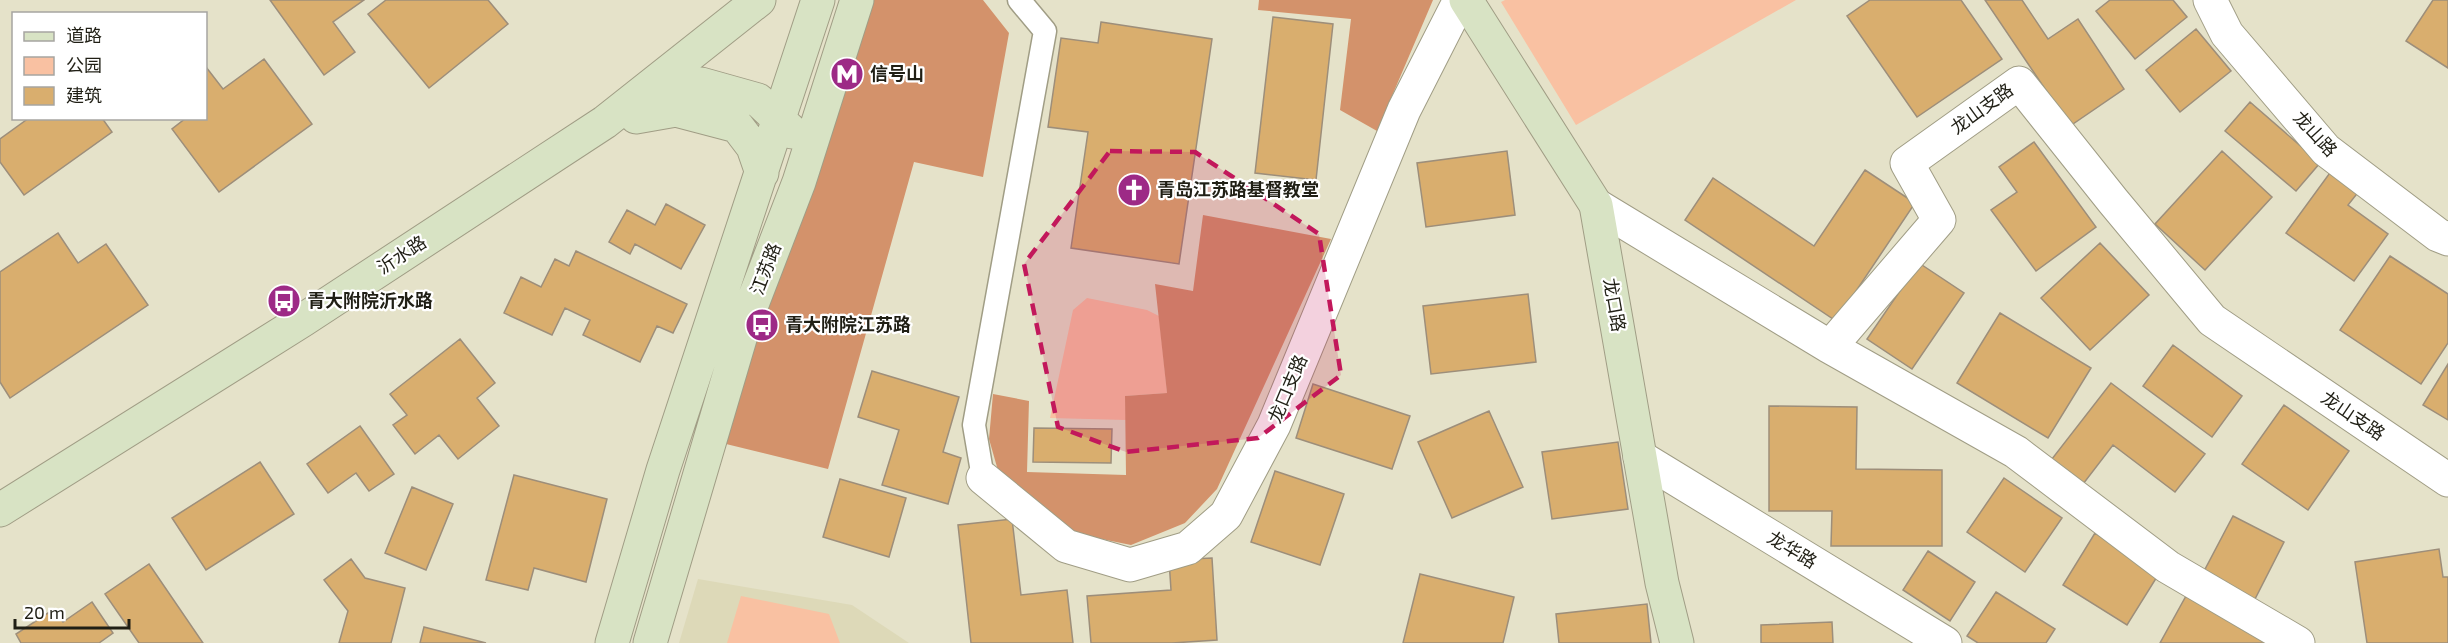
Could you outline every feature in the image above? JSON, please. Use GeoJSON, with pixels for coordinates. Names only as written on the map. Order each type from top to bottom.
{"type":"FeatureCollection","features":[{"type":"Feature","properties":{"kind":"main road","name":"沂水路"},"geometry":{"type":"LineString","coordinates":[[0,510],[303,320],[605,122],[759,0]]}},
{"type":"Feature","properties":{"kind":"main road","name":"江苏路"},"geometry":{"type":"LineString","coordinates":[[612,643],[663,470],[818,0]]}},
{"type":"Feature","properties":{"kind":"main road","name":"江苏路"},"geometry":{"type":"LineString","coordinates":[[650,643],[744,325],[799,182],[857,0]]}},
{"type":"Feature","properties":{"kind":"main road","name":"龙口路"},"geometry":{"type":"LineString","coordinates":[[1466,0],[1596,205],[1662,583],[1677,643]]}},
{"type":"Feature","properties":{"kind":"main road"},"geometry":{"type":"LineString","coordinates":[[605,122],[667,89],[701,84],[758,100],[800,139],[799,182]]}},
{"type":"Feature","properties":{"kind":"main road"},"geometry":{"type":"LineString","coordinates":[[605,122],[676,110],[737,126],[753,147],[762,173]]}},
{"type":"Feature","properties":{"kind":"street","name":"龙口支路"},"geometry":{"type":"LineString","coordinates":[[983,478],[1066,546],[1130,565],[1188,548],[1226,515],[1274,425],[1404,110],[1460,0]]}},
{"type":"Feature","properties":{"kind":"street","name":"龙山路"},"geometry":{"type":"LineString","coordinates":[[2210,0],[2228,34],[2326,150],[2438,235],[2448,239]]}},
{"type":"Feature","properties":{"kind":"street","name":"龙山支路"},"geometry":{"type":"LineString","coordinates":[[1830,347],[1939,220],[1907,163],[2019,83],[2212,320],[2448,480]]}},
{"type":"Feature","properties":{"kind":"street"},"geometry":{"type":"LineString","coordinates":[[1596,205],[1830,347],[2016,452],[2168,567],[2298,643]]}},
{"type":"Feature","properties":{"kind":"street","name":"龙华路"},"geometry":{"type":"LineString","coordinates":[[1640,457],[1945,643]]}},
{"type":"Feature","properties":{"kind":"lane"},"geometry":{"type":"LineString","coordinates":[[983,478],[974,425],[1045,31],[1019,0]]}},
{"type":"Feature","properties":{"kind":"highlighted area"},"geometry":{"type":"Polygon","coordinates":[[[1110,151],[1195,152],[1319,234],[1341,375],[1258,438],[1126,452],[1058,427],[1024,264],[1110,151]]]}},
{"type":"Feature","properties":{"kind":"shaded area"},"geometry":{"type":"Polygon","coordinates":[[[856,0],[983,0],[1009,33],[983,177],[914,162],[828,469],[722,443],[856,0]]]}},
{"type":"Feature","properties":{"kind":"shaded area"},"geometry":{"type":"Polygon","coordinates":[[[1259,0],[1433,0],[1377,131],[1340,110],[1351,19],[1258,10],[1259,0]]]}},
{"type":"Feature","properties":{"kind":"shaded area"},"geometry":{"type":"Polygon","coordinates":[[[1203,215],[1331,239],[1217,489],[1185,523],[1131,545],[1072,533],[999,474],[989,439],[993,394],[1029,401],[1027,472],[1126,475],[1125,396],[1167,393],[1155,284],[1193,291],[1203,215]]]}},
{"type":"Feature","properties":{"kind":"shaded area"},"geometry":{"type":"Polygon","coordinates":[[[698,579],[852,605],[909,643],[679,643],[698,579]]]}},
{"type":"Feature","properties":{"kind":"green space"},"geometry":{"type":"Polygon","coordinates":[[[1505,0],[1796,0],[1576,125],[1501,2],[1505,0]]]}},
{"type":"Feature","properties":{"kind":"green space"},"geometry":{"type":"Polygon","coordinates":[[[1087,298],[1147,310],[1159,316],[1167,393],[1125,396],[1126,420],[1050,418],[1073,310],[1087,298]]]}},
{"type":"Feature","properties":{"kind":"green space"},"geometry":{"type":"Polygon","coordinates":[[[741,596],[829,614],[840,643],[727,643],[741,596]]]}},
{"type":"Feature","properties":{"kind":"building"},"geometry":{"type":"Polygon","coordinates":[[[270,0],[364,0],[333,22],[355,52],[324,75],[270,0]]]}},
{"type":"Feature","properties":{"kind":"building"},"geometry":{"type":"Polygon","coordinates":[[[386,0],[488,0],[508,24],[429,88],[368,14],[386,0]]]}},
{"type":"Feature","properties":{"kind":"building"},"geometry":{"type":"Polygon","coordinates":[[[1870,0],[1961,0],[2002,59],[1917,117],[1847,16],[1870,0]]]}},
{"type":"Feature","properties":{"kind":"building"},"geometry":{"type":"Polygon","coordinates":[[[1985,0],[2022,0],[2048,39],[2078,19],[2124,89],[2070,126],[1985,0]]]}},
{"type":"Feature","properties":{"kind":"building"},"geometry":{"type":"Polygon","coordinates":[[[2110,0],[2173,0],[2187,17],[2135,59],[2096,11],[2110,0]]]}},
{"type":"Feature","properties":{"kind":"building"},"geometry":{"type":"Polygon","coordinates":[[[2433,0],[2448,0],[2448,68],[2406,41],[2433,0]]]}},
{"type":"Feature","properties":{"kind":"building"},"geometry":{"type":"Polygon","coordinates":[[[1273,17],[1333,24],[1316,180],[1255,173],[1273,17]]]}},
{"type":"Feature","properties":{"kind":"building","name":"青岛江苏路基督教堂"},"geometry":{"type":"Polygon","coordinates":[[[1101,22],[1212,39],[1179,264],[1071,248],[1088,132],[1048,127],[1061,38],[1098,43],[1101,22]]]}},
{"type":"Feature","properties":{"kind":"building"},"geometry":{"type":"Polygon","coordinates":[[[2196,29],[2231,71],[2180,112],[2146,70],[2196,29]]]}},
{"type":"Feature","properties":{"kind":"building"},"geometry":{"type":"Polygon","coordinates":[[[264,59],[312,124],[219,192],[172,129],[183,120],[207,120],[207,68],[223,89],[264,59]]]}},
{"type":"Feature","properties":{"kind":"building"},"geometry":{"type":"Polygon","coordinates":[[[2250,102],[2320,163],[2296,191],[2225,131],[2250,102]]]}},
{"type":"Feature","properties":{"kind":"building"},"geometry":{"type":"Polygon","coordinates":[[[26,120],[103,120],[112,132],[24,195],[0,162],[0,139],[26,120]]]}},
{"type":"Feature","properties":{"kind":"building"},"geometry":{"type":"Polygon","coordinates":[[[2034,142],[2096,227],[2036,271],[1991,210],[2017,192],[1999,167],[2034,142]]]}},
{"type":"Feature","properties":{"kind":"building"},"geometry":{"type":"Polygon","coordinates":[[[1507,151],[1515,215],[1426,227],[1417,163],[1507,151]]]}},
{"type":"Feature","properties":{"kind":"building"},"geometry":{"type":"Polygon","coordinates":[[[2222,151],[2272,197],[2205,270],[2155,224],[2222,151]]]}},
{"type":"Feature","properties":{"kind":"building"},"geometry":{"type":"Polygon","coordinates":[[[1865,170],[1915,203],[1836,321],[1685,220],[1713,178],[1814,246],[1865,170]]]}},
{"type":"Feature","properties":{"kind":"building"},"geometry":{"type":"Polygon","coordinates":[[[2332,170],[2360,190],[2348,205],[2388,234],[2354,281],[2286,233],[2332,170]]]}},
{"type":"Feature","properties":{"kind":"building"},"geometry":{"type":"Polygon","coordinates":[[[666,204],[705,225],[681,269],[635,244],[630,254],[609,242],[627,210],[655,225],[666,204]]]}},
{"type":"Feature","properties":{"kind":"building"},"geometry":{"type":"Polygon","coordinates":[[[58,233],[78,263],[106,244],[148,305],[10,398],[0,382],[0,272],[58,233]]]}},
{"type":"Feature","properties":{"kind":"building"},"geometry":{"type":"Polygon","coordinates":[[[2100,243],[2149,295],[2090,350],[2041,298],[2100,243]]]}},
{"type":"Feature","properties":{"kind":"building"},"geometry":{"type":"Polygon","coordinates":[[[576,251],[687,304],[673,333],[657,326],[640,362],[583,335],[590,320],[565,308],[552,335],[504,313],[521,277],[541,287],[555,259],[569,266],[576,251]]]}},
{"type":"Feature","properties":{"kind":"building"},"geometry":{"type":"Polygon","coordinates":[[[2390,256],[2448,294],[2448,343],[2421,384],[2340,330],[2390,256]]]}},
{"type":"Feature","properties":{"kind":"building"},"geometry":{"type":"Polygon","coordinates":[[[1919,263],[1964,293],[1912,369],[1867,339],[1919,263]]]}},
{"type":"Feature","properties":{"kind":"building"},"geometry":{"type":"Polygon","coordinates":[[[1528,294],[1536,362],[1431,374],[1423,306],[1528,294]]]}},
{"type":"Feature","properties":{"kind":"building"},"geometry":{"type":"Polygon","coordinates":[[[2000,313],[2091,368],[2048,438],[1957,383],[2000,313]]]}},
{"type":"Feature","properties":{"kind":"building"},"geometry":{"type":"Polygon","coordinates":[[[460,339],[495,383],[477,398],[499,426],[458,459],[439,435],[415,454],[393,425],[407,415],[390,394],[460,339]]]}},
{"type":"Feature","properties":{"kind":"building"},"geometry":{"type":"Polygon","coordinates":[[[2173,345],[2242,396],[2212,437],[2143,386],[2173,345]]]}},
{"type":"Feature","properties":{"kind":"building"},"geometry":{"type":"Polygon","coordinates":[[[2448,364],[2448,420],[2423,405],[2448,364]]]}},
{"type":"Feature","properties":{"kind":"building"},"geometry":{"type":"Polygon","coordinates":[[[872,371],[959,397],[943,452],[961,458],[948,504],[882,485],[899,430],[858,417],[872,371]]]}},
{"type":"Feature","properties":{"kind":"building"},"geometry":{"type":"Polygon","coordinates":[[[2111,383],[2205,454],[2175,492],[2113,445],[2080,488],[2048,464],[2111,383]]]}},
{"type":"Feature","properties":{"kind":"building"},"geometry":{"type":"Polygon","coordinates":[[[1313,384],[1410,416],[1392,469],[1296,438],[1313,384]]]}},
{"type":"Feature","properties":{"kind":"building"},"geometry":{"type":"Polygon","coordinates":[[[2284,405],[2349,451],[2308,510],[2242,464],[2284,405]]]}},
{"type":"Feature","properties":{"kind":"building"},"geometry":{"type":"Polygon","coordinates":[[[1769,406],[1857,407],[1856,469],[1942,470],[1942,546],[1831,546],[1832,511],[1769,511],[1769,406]]]}},
{"type":"Feature","properties":{"kind":"building"},"geometry":{"type":"Polygon","coordinates":[[[1489,411],[1523,487],[1452,518],[1418,442],[1489,411]]]}},
{"type":"Feature","properties":{"kind":"building"},"geometry":{"type":"Polygon","coordinates":[[[360,426],[394,474],[369,491],[356,473],[328,493],[307,464],[360,426]]]}},
{"type":"Feature","properties":{"kind":"building"},"geometry":{"type":"Polygon","coordinates":[[[1034,428],[1112,429],[1111,463],[1033,462],[1034,428]]]}},
{"type":"Feature","properties":{"kind":"building"},"geometry":{"type":"Polygon","coordinates":[[[1618,442],[1628,509],[1552,519],[1542,452],[1618,442]]]}},
{"type":"Feature","properties":{"kind":"building"},"geometry":{"type":"Polygon","coordinates":[[[260,462],[294,514],[206,570],[172,518],[260,462]]]}},
{"type":"Feature","properties":{"kind":"building"},"geometry":{"type":"Polygon","coordinates":[[[1275,471],[1344,494],[1320,565],[1251,542],[1275,471]]]}},
{"type":"Feature","properties":{"kind":"building"},"geometry":{"type":"Polygon","coordinates":[[[514,475],[607,499],[586,582],[534,568],[528,590],[486,580],[514,475]]]}},
{"type":"Feature","properties":{"kind":"building"},"geometry":{"type":"Polygon","coordinates":[[[2004,478],[2062,518],[2025,572],[1967,532],[2004,478]]]}},
{"type":"Feature","properties":{"kind":"building"},"geometry":{"type":"Polygon","coordinates":[[[840,479],[906,498],[889,557],[823,537],[840,479]]]}},
{"type":"Feature","properties":{"kind":"building"},"geometry":{"type":"Polygon","coordinates":[[[412,487],[453,504],[426,570],[385,553],[412,487]]]}},
{"type":"Feature","properties":{"kind":"building"},"geometry":{"type":"Polygon","coordinates":[[[2233,516],[2284,542],[2254,601],[2202,575],[2233,516]]]}},
{"type":"Feature","properties":{"kind":"building"},"geometry":{"type":"Polygon","coordinates":[[[1012,519],[1021,595],[1067,590],[1073,643],[971,643],[958,525],[1012,519]]]}},
{"type":"Feature","properties":{"kind":"building"},"geometry":{"type":"Polygon","coordinates":[[[2095,533],[2160,572],[2127,625],[2063,585],[2095,533]]]}},
{"type":"Feature","properties":{"kind":"building"},"geometry":{"type":"Polygon","coordinates":[[[2439,549],[2443,577],[2448,577],[2448,643],[2367,643],[2355,562],[2439,549]]]}},
{"type":"Feature","properties":{"kind":"building"},"geometry":{"type":"Polygon","coordinates":[[[1928,551],[1975,582],[1950,621],[1903,590],[1928,551]]]}},
{"type":"Feature","properties":{"kind":"building"},"geometry":{"type":"Polygon","coordinates":[[[1212,558],[1217,640],[1172,643],[1091,643],[1087,596],[1171,590],[1169,560],[1212,558]]]}},
{"type":"Feature","properties":{"kind":"building"},"geometry":{"type":"Polygon","coordinates":[[[351,559],[365,578],[405,588],[391,643],[339,643],[348,611],[324,580],[351,559]]]}},
{"type":"Feature","properties":{"kind":"building"},"geometry":{"type":"Polygon","coordinates":[[[149,564],[203,643],[139,643],[105,594],[149,564]]]}},
{"type":"Feature","properties":{"kind":"building"},"geometry":{"type":"Polygon","coordinates":[[[1420,574],[1514,597],[1503,643],[1403,643],[1420,574]]]}},
{"type":"Feature","properties":{"kind":"building"},"geometry":{"type":"Polygon","coordinates":[[[1996,592],[2055,629],[2046,643],[1978,643],[1967,636],[1996,592]]]}},
{"type":"Feature","properties":{"kind":"building"},"geometry":{"type":"Polygon","coordinates":[[[2186,596],[2272,643],[2160,643],[2186,596]]]}},
{"type":"Feature","properties":{"kind":"building"},"geometry":{"type":"Polygon","coordinates":[[[92,602],[113,633],[99,643],[21,643],[16,634],[54,609],[63,622],[92,602]]]}},
{"type":"Feature","properties":{"kind":"building"},"geometry":{"type":"Polygon","coordinates":[[[1647,604],[1651,643],[1559,643],[1556,614],[1647,604]]]}},
{"type":"Feature","properties":{"kind":"building"},"geometry":{"type":"Polygon","coordinates":[[[1832,622],[1833,643],[1761,643],[1761,625],[1832,622]]]}},
{"type":"Feature","properties":{"kind":"building"},"geometry":{"type":"Polygon","coordinates":[[[424,627],[486,643],[420,643],[424,627]]]}},
{"type":"Feature","properties":{"kind":"place","name":"信号山"},"geometry":{"type":"Point","coordinates":[847,74]}},
{"type":"Feature","properties":{"kind":"place","name":"青岛江苏路基督教堂"},"geometry":{"type":"Point","coordinates":[1134,190]}},
{"type":"Feature","properties":{"kind":"place","name":"青大附院沂水路"},"geometry":{"type":"Point","coordinates":[284,301]}},
{"type":"Feature","properties":{"kind":"place","name":"青大附院江苏路"},"geometry":{"type":"Point","coordinates":[762,325]}}]}
